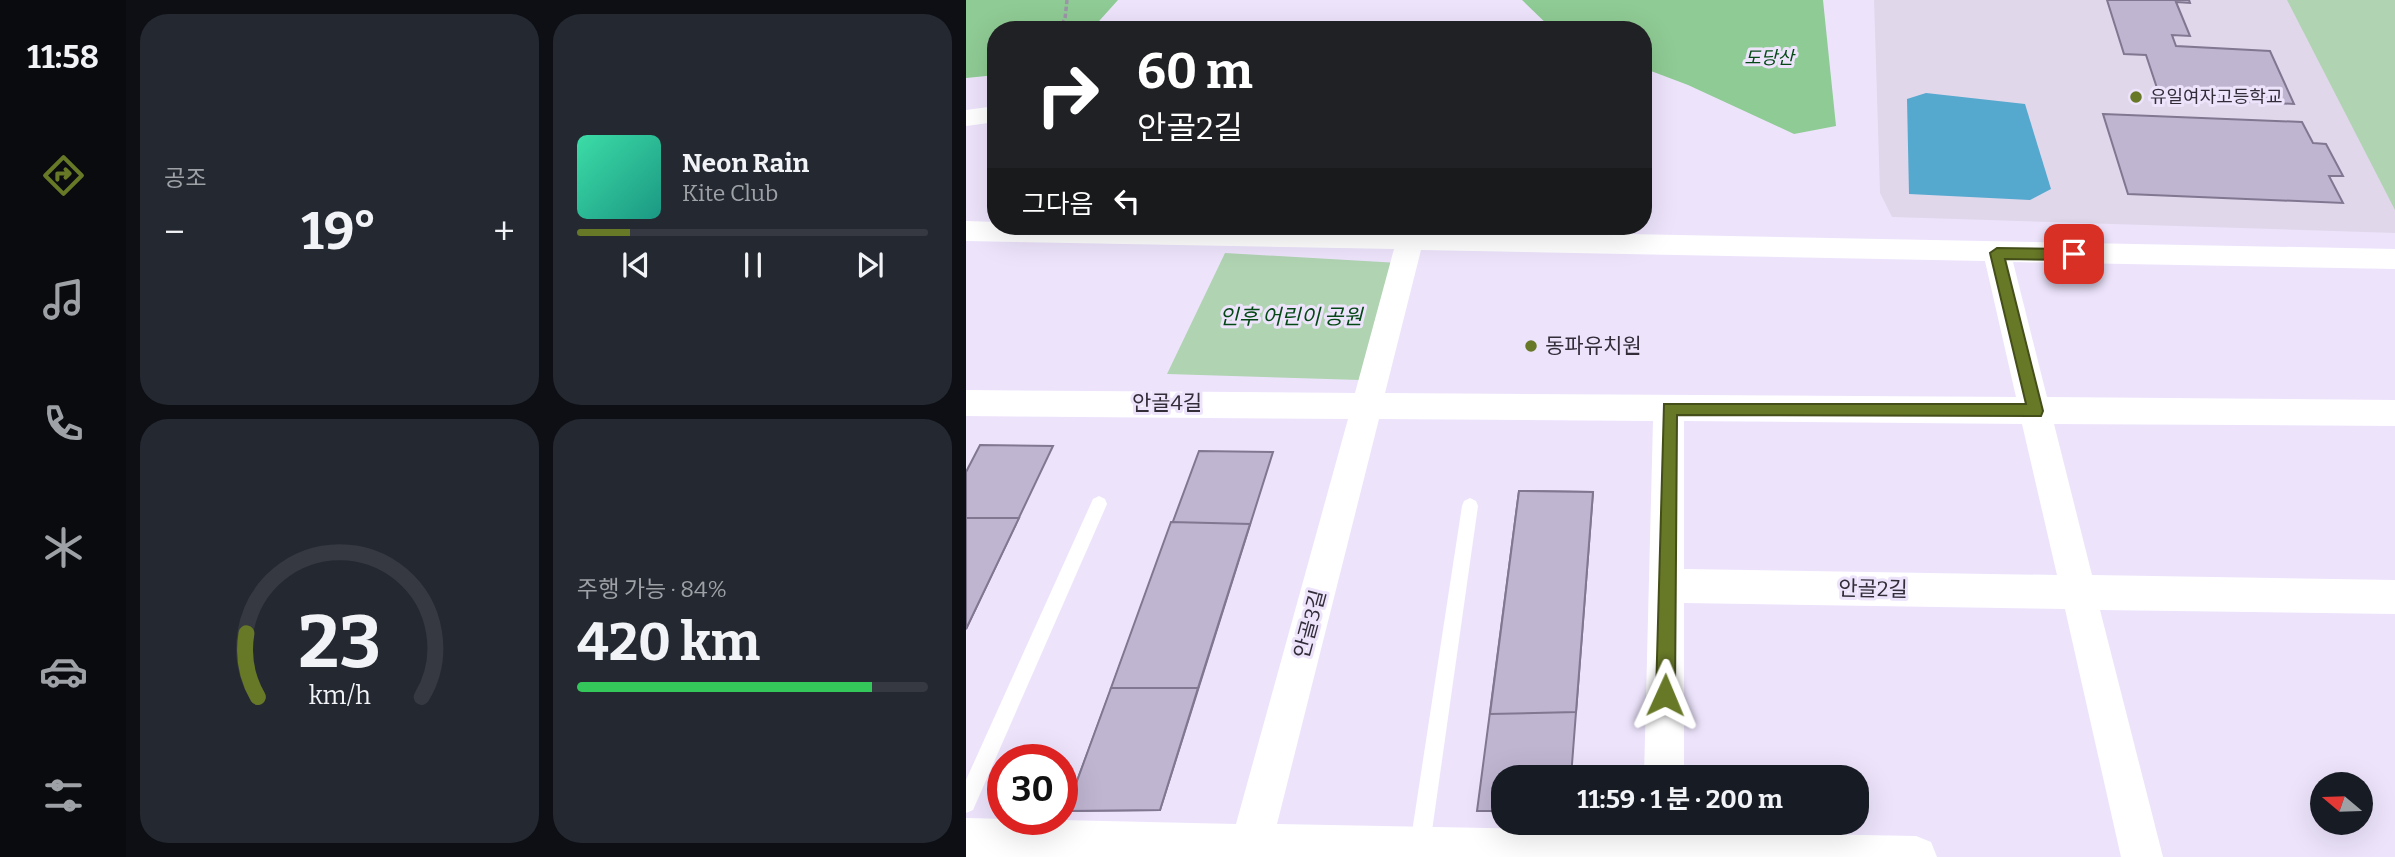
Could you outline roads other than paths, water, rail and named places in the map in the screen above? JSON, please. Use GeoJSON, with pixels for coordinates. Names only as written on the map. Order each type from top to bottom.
{"type":"FeatureCollection","features":[{"type":"Feature","properties":{"kind":"street"},"geometry":{"type":"LineString","coordinates":[[966,118],[987,115]]}},
{"type":"Feature","properties":{"kind":"street"},"geometry":{"type":"LineString","coordinates":[[966,231],[987,231]]}},
{"type":"Feature","properties":{"kind":"street","name":"안골3길"},"geometry":{"type":"LineString","coordinates":[[1250,851],[1411,235]]}},
{"type":"Feature","properties":{"kind":"street"},"geometry":{"type":"LineString","coordinates":[[1457,235],[1749,248],[2395,259]]}},
{"type":"Feature","properties":{"kind":"street"},"geometry":{"type":"LineString","coordinates":[[1997,253],[2142,857]]}},
{"type":"Feature","properties":{"kind":"street","name":"안골4길"},"geometry":{"type":"LineString","coordinates":[[966,402],[1368,404]]}},
{"type":"Feature","properties":{"kind":"street"},"geometry":{"type":"LineString","coordinates":[[1368,404],[1669,409],[2390,413]]}},
{"type":"Feature","properties":{"kind":"street"},"geometry":{"type":"LineString","coordinates":[[1664,765],[1669,409]]}},
{"type":"Feature","properties":{"kind":"street","name":"안골2길"},"geometry":{"type":"LineString","coordinates":[[1667,586],[2395,597]]}},
{"type":"Feature","properties":{"kind":"street"},"geometry":{"type":"LineString","coordinates":[[966,839],[1250,851],[1420,848],[1664,837],[1814,855],[1916,857]]}},
{"type":"Feature","properties":{"kind":"lane"},"geometry":{"type":"LineString","coordinates":[[966,803],[1099,504]]}},
{"type":"Feature","properties":{"kind":"lane"},"geometry":{"type":"LineString","coordinates":[[1420,848],[1469,506]]}},
{"type":"Feature","properties":{"kind":"water"},"geometry":{"type":"Polygon","coordinates":[[[1926,93],[2025,104],[2051,189],[2030,200],[1909,194],[1907,99],[1926,93]]]}},
{"type":"Feature","properties":{"kind":"place","name":"유일여자고등학교"},"geometry":{"type":"Point","coordinates":[2136,97]}},
{"type":"Feature","properties":{"kind":"place","name":"동파유치원"},"geometry":{"type":"Point","coordinates":[1531,346]}},
{"type":"Feature","properties":{"kind":"park label","name":"도당산"},"geometry":{"type":"Point","coordinates":[1769,58]}},
{"type":"Feature","properties":{"kind":"park label","name":"인후 어린이 공원"},"geometry":{"type":"Point","coordinates":[1291,317]}}]}
